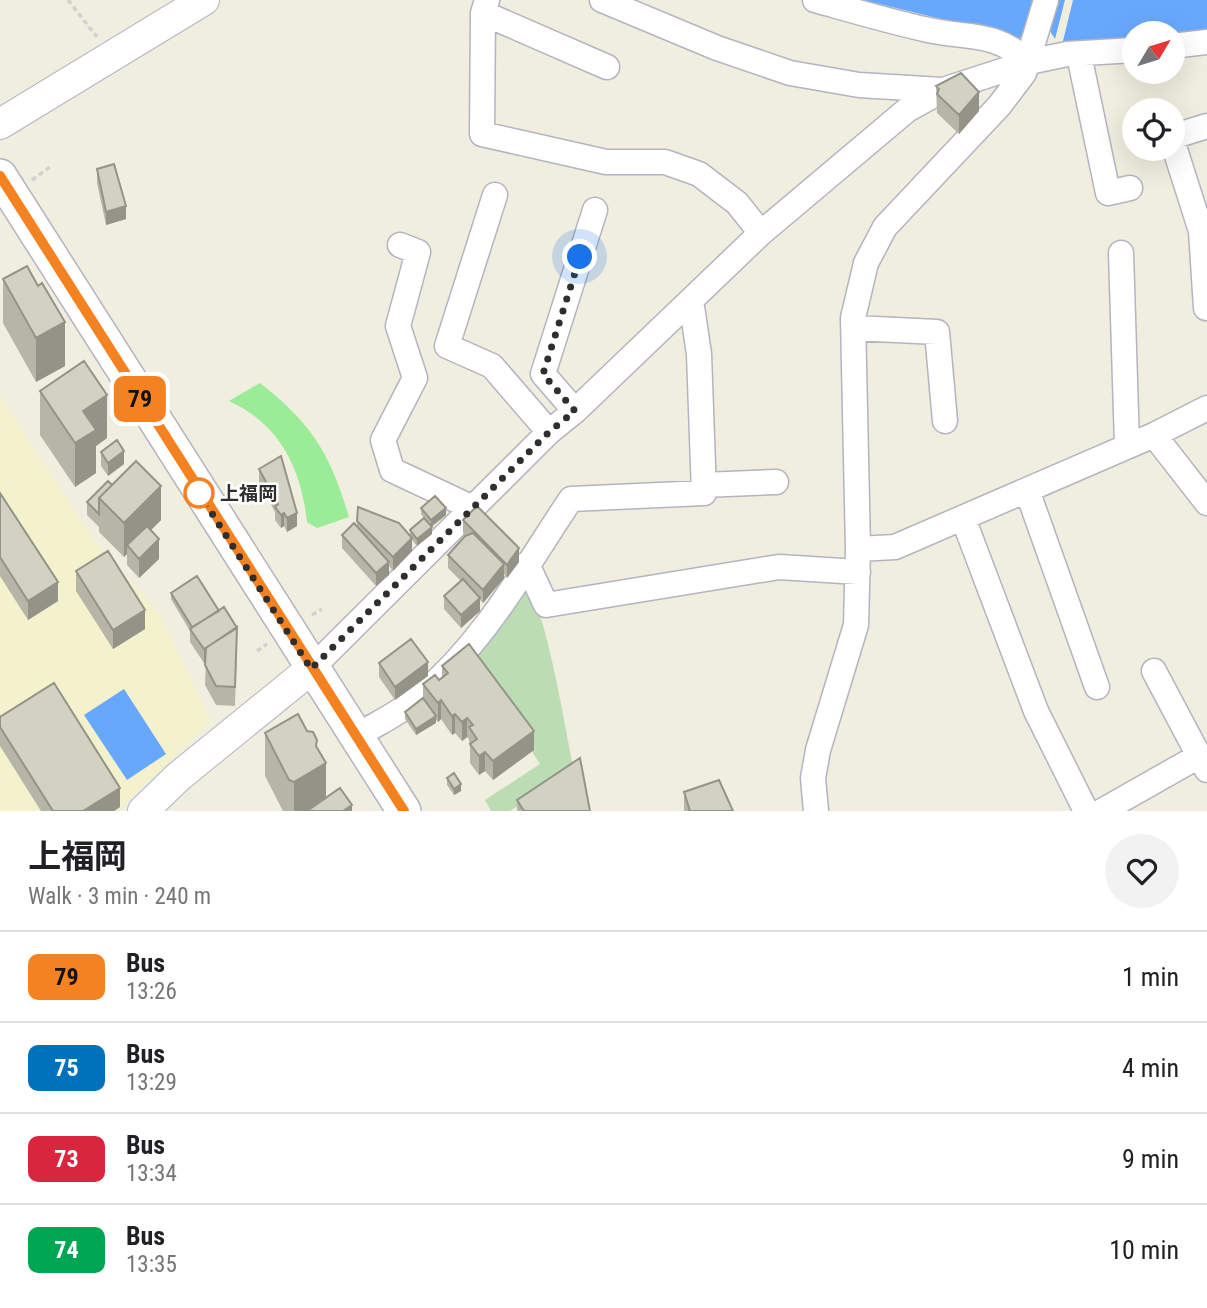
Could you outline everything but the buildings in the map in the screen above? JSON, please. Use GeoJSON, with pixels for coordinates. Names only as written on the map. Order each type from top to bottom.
{"type":"FeatureCollection","features":[{"type":"Feature","properties":{"kind":"main road"},"geometry":{"type":"LineString","coordinates":[[0,176],[311,669],[404,811]]}},
{"type":"Feature","properties":{"kind":"street"},"geometry":{"type":"LineString","coordinates":[[0,124],[204,0]]}},
{"type":"Feature","properties":{"kind":"street"},"geometry":{"type":"LineString","coordinates":[[602,0],[717,48],[790,73],[859,85],[943,90]]}},
{"type":"Feature","properties":{"kind":"street"},"geometry":{"type":"LineString","coordinates":[[815,0],[926,30],[993,38],[1032,53],[1079,55],[1122,51]]}},
{"type":"Feature","properties":{"kind":"street"},"geometry":{"type":"LineString","coordinates":[[816,811],[813,778],[818,750],[856,625],[858,561],[853,328],[866,262],[886,227],[999,106],[1032,53],[1046,0]]}},
{"type":"Feature","properties":{"kind":"street"},"geometry":{"type":"LineString","coordinates":[[607,67],[485,6],[482,134],[607,162],[665,162],[698,174],[737,203],[761,233]]}},
{"type":"Feature","properties":{"kind":"street"},"geometry":{"type":"LineString","coordinates":[[1185,45],[1207,42]]}},
{"type":"Feature","properties":{"kind":"street"},"geometry":{"type":"LineString","coordinates":[[144,811],[178,777],[311,669],[549,432],[575,411],[761,233],[907,110],[943,90],[1032,53]]}},
{"type":"Feature","properties":{"kind":"street"},"geometry":{"type":"LineString","coordinates":[[1079,55],[1108,193],[1130,188]]}},
{"type":"Feature","properties":{"kind":"street"},"geometry":{"type":"LineString","coordinates":[[1185,134],[1207,127]]}},
{"type":"Feature","properties":{"kind":"street"},"geometry":{"type":"LineString","coordinates":[[1180,161],[1204,230],[1206,308]]}},
{"type":"Feature","properties":{"kind":"street"},"geometry":{"type":"LineString","coordinates":[[495,195],[447,346],[492,366],[549,432]]}},
{"type":"Feature","properties":{"kind":"street"},"geometry":{"type":"LineString","coordinates":[[575,411],[543,374],[595,210]]}},
{"type":"Feature","properties":{"kind":"street"},"geometry":{"type":"LineString","coordinates":[[400,246],[418,252],[397,326],[415,378],[383,440],[392,470],[473,508]]}},
{"type":"Feature","properties":{"kind":"street"},"geometry":{"type":"LineString","coordinates":[[1121,253],[1127,445]]}},
{"type":"Feature","properties":{"kind":"street"},"geometry":{"type":"LineString","coordinates":[[355,737],[416,700],[457,663],[487,627],[571,499],[704,493],[699,354],[691,300]]}},
{"type":"Feature","properties":{"kind":"street"},"geometry":{"type":"LineString","coordinates":[[853,328],[937,332],[945,421]]}},
{"type":"Feature","properties":{"kind":"street"},"geometry":{"type":"LineString","coordinates":[[527,564],[546,604],[779,567],[858,561],[1154,435],[1207,408]]}},
{"type":"Feature","properties":{"kind":"street"},"geometry":{"type":"LineString","coordinates":[[1154,435],[1207,503]]}},
{"type":"Feature","properties":{"kind":"street"},"geometry":{"type":"LineString","coordinates":[[703,485],[776,482]]}},
{"type":"Feature","properties":{"kind":"street"},"geometry":{"type":"LineString","coordinates":[[1027,489],[1097,687]]}},
{"type":"Feature","properties":{"kind":"street"},"geometry":{"type":"LineString","coordinates":[[963,518],[1036,710],[1086,811]]}},
{"type":"Feature","properties":{"kind":"street"},"geometry":{"type":"LineString","coordinates":[[1101,811],[1203,763],[1154,671]]}},
{"type":"Feature","properties":{"kind":"path"},"geometry":{"type":"LineString","coordinates":[[68,0],[98,40]]}},
{"type":"Feature","properties":{"kind":"shaded area"},"geometry":{"type":"Polygon","coordinates":[[[0,396],[92,537],[161,616],[211,721],[118,811],[0,811],[0,396]]]}},
{"type":"Feature","properties":{"kind":"shaded area"},"geometry":{"type":"Polygon","coordinates":[[[525,582],[541,617],[548,643],[574,770],[510,811],[491,811],[485,800],[540,764],[471,658],[525,582]]]}},
{"type":"Feature","properties":{"kind":"green space"},"geometry":{"type":"Polygon","coordinates":[[[260,383],[293,412],[317,441],[334,475],[349,517],[317,528],[307,522],[299,483],[284,449],[261,422],[229,401],[260,383]]]}},
{"type":"Feature","properties":{"kind":"water"},"geometry":{"type":"Polygon","coordinates":[[[863,0],[1207,0],[1207,32],[1185,35],[1185,21],[1122,21],[1122,41],[1072,45],[1019,38],[863,0]]]}},
{"type":"Feature","properties":{"kind":"water"},"geometry":{"type":"Polygon","coordinates":[[[124,689],[166,754],[127,780],[84,715],[124,689]]]}},
{"type":"Feature","properties":{"kind":"pier"},"geometry":{"type":"Polygon","coordinates":[[[1058,0],[1050,31],[1055,39],[1065,0],[1073,0],[1062,45],[1017,41],[1058,0]]]}},
{"type":"Feature","properties":{"kind":"bus line","name":"79"},"geometry":{"type":"LineString","coordinates":[[0,176],[283,625],[404,811]]}},
{"type":"Feature","properties":{"kind":"place","name":"上福岡"},"geometry":{"type":"Point","coordinates":[199,493]}},
{"type":"Feature","properties":{"kind":"route"},"geometry":{"type":"LineString","coordinates":[[199,493],[311,669],[549,432],[575,411],[543,374],[580,257]]}}]}
